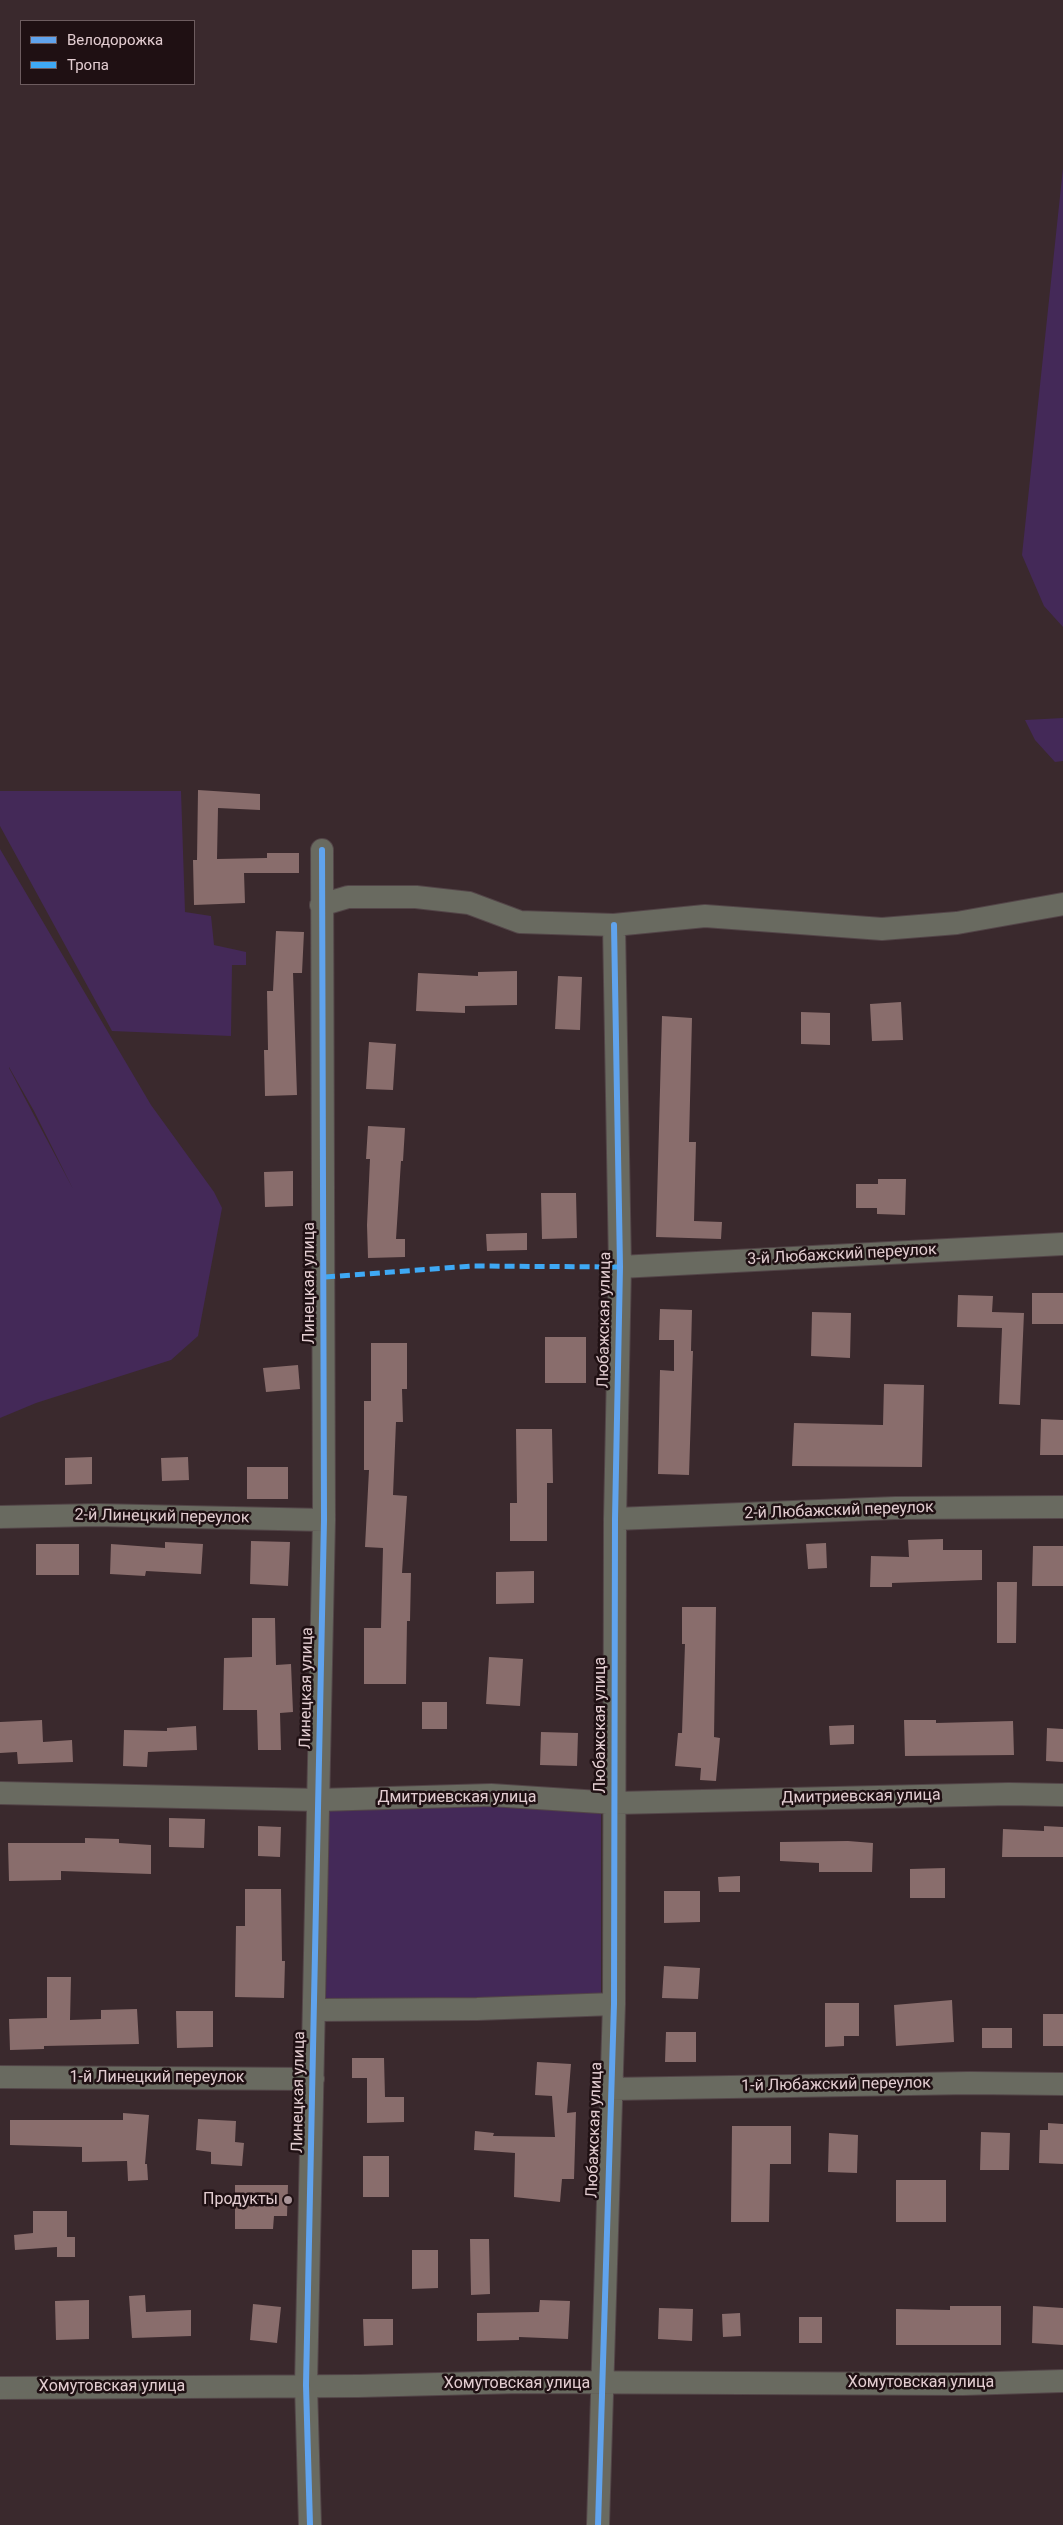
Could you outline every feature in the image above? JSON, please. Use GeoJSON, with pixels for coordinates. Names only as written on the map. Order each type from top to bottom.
{"type":"FeatureCollection","features":[{"type":"Feature","properties":{"kind":"street","name":"Линецкая улица"},"geometry":{"type":"LineString","coordinates":[[310,2525],[306,2385],[324,1520],[325,1277],[322,850]]}},
{"type":"Feature","properties":{"kind":"street"},"geometry":{"type":"LineString","coordinates":[[321,904],[348,897],[416,897],[469,904],[520,922],[614,925],[705,916],[882,929],[957,923],[1063,904]]}},
{"type":"Feature","properties":{"kind":"street","name":"Любажская улица"},"geometry":{"type":"LineString","coordinates":[[598,2525],[604,2384],[610,2089],[614,2004],[615,1519],[620,1267],[614,925]]}},
{"type":"Feature","properties":{"kind":"street","name":"3-й Любажский переулок"},"geometry":{"type":"LineString","coordinates":[[620,1267],[1063,1244]]}},
{"type":"Feature","properties":{"kind":"street","name":"2-й Любажский переулок"},"geometry":{"type":"LineString","coordinates":[[615,1519],[895,1508],[1063,1508]]}},
{"type":"Feature","properties":{"kind":"street","name":"2-й Линецкий переулок"},"geometry":{"type":"LineString","coordinates":[[0,1517],[97,1516],[324,1520]]}},
{"type":"Feature","properties":{"kind":"street","name":"Дмитриевская улица"},"geometry":{"type":"LineString","coordinates":[[0,1794],[319,1800],[491,1795],[615,1803],[971,1795],[1063,1795]]}},
{"type":"Feature","properties":{"kind":"street"},"geometry":{"type":"LineString","coordinates":[[315,2010],[477,2009],[614,2004]]}},
{"type":"Feature","properties":{"kind":"street","name":"1-й Линецкий переулок"},"geometry":{"type":"LineString","coordinates":[[0,2077],[313,2079]]}},
{"type":"Feature","properties":{"kind":"street","name":"1-й Любажский переулок"},"geometry":{"type":"LineString","coordinates":[[610,2089],[970,2083],[1063,2084]]}},
{"type":"Feature","properties":{"kind":"street","name":"Хомутовская улица"},"geometry":{"type":"LineString","coordinates":[[0,2388],[521,2382],[604,2384],[963,2384],[1063,2381]]}},
{"type":"Feature","properties":{"kind":"shaded area"},"geometry":{"type":"Polygon","coordinates":[[[1063,168],[1063,627],[1044,606],[1022,555],[1063,168]]]}},
{"type":"Feature","properties":{"kind":"shaded area"},"geometry":{"type":"Polygon","coordinates":[[[1063,718],[1063,761],[1055,762],[1035,740],[1025,720],[1063,718]]]}},
{"type":"Feature","properties":{"kind":"shaded area"},"geometry":{"type":"Polygon","coordinates":[[[0,791],[181,791],[185,912],[211,916],[214,945],[246,952],[246,965],[232,965],[231,1036],[112,1031],[0,826],[0,791]]]}},
{"type":"Feature","properties":{"kind":"shaded area"},"geometry":{"type":"Polygon","coordinates":[[[0,849],[151,1105],[214,1192],[222,1208],[198,1336],[171,1360],[36,1403],[0,1418],[0,849]],[[9,1067],[73,1189],[34,1111],[9,1067]]]}},
{"type":"Feature","properties":{"kind":"shaded area"},"geometry":{"type":"Polygon","coordinates":[[[498,1806],[601,1811],[601,1997],[332,2008],[326,1999],[328,1810],[498,1806]]]}},
{"type":"Feature","properties":{"kind":"building"},"geometry":{"type":"Polygon","coordinates":[[[198,790],[260,794],[260,810],[218,808],[217,859],[267,858],[267,853],[299,853],[299,873],[244,873],[245,903],[194,905],[193,860],[197,860],[198,790]]]}},
{"type":"Feature","properties":{"kind":"building"},"geometry":{"type":"Polygon","coordinates":[[[276,931],[304,932],[302,973],[293,973],[297,1095],[265,1096],[264,1050],[268,1050],[267,991],[273,991],[276,931]]]}},
{"type":"Feature","properties":{"kind":"building"},"geometry":{"type":"Polygon","coordinates":[[[517,971],[517,1005],[465,1006],[465,1013],[416,1011],[418,973],[478,976],[478,972],[517,971]]]}},
{"type":"Feature","properties":{"kind":"building"},"geometry":{"type":"Polygon","coordinates":[[[558,976],[582,977],[580,1030],[555,1029],[558,976]]]}},
{"type":"Feature","properties":{"kind":"building"},"geometry":{"type":"Polygon","coordinates":[[[901,1002],[903,1040],[872,1041],[870,1004],[901,1002]]]}},
{"type":"Feature","properties":{"kind":"building"},"geometry":{"type":"Polygon","coordinates":[[[801,1012],[830,1013],[830,1045],[801,1044],[801,1012]]]}},
{"type":"Feature","properties":{"kind":"building"},"geometry":{"type":"Polygon","coordinates":[[[662,1016],[692,1018],[689,1142],[696,1142],[694,1221],[722,1222],[721,1239],[656,1237],[662,1016]]]}},
{"type":"Feature","properties":{"kind":"building"},"geometry":{"type":"Polygon","coordinates":[[[369,1042],[396,1044],[393,1090],[366,1089],[369,1042]]]}},
{"type":"Feature","properties":{"kind":"building"},"geometry":{"type":"Polygon","coordinates":[[[368,1126],[405,1128],[396,1239],[405,1239],[405,1257],[368,1258],[367,1225],[370,1159],[366,1159],[368,1126]]]}},
{"type":"Feature","properties":{"kind":"building"},"geometry":{"type":"Polygon","coordinates":[[[293,1171],[293,1206],[265,1207],[264,1172],[293,1171]]]}},
{"type":"Feature","properties":{"kind":"building"},"geometry":{"type":"Polygon","coordinates":[[[878,1179],[906,1179],[905,1215],[877,1214],[877,1208],[856,1208],[856,1184],[878,1184],[878,1179]]]}},
{"type":"Feature","properties":{"kind":"building"},"geometry":{"type":"Polygon","coordinates":[[[541,1193],[576,1193],[577,1238],[542,1239],[541,1193]]]}},
{"type":"Feature","properties":{"kind":"building"},"geometry":{"type":"Polygon","coordinates":[[[527,1233],[527,1250],[487,1251],[486,1234],[527,1233]]]}},
{"type":"Feature","properties":{"kind":"building"},"geometry":{"type":"Polygon","coordinates":[[[1032,1293],[1063,1293],[1063,1324],[1032,1324],[1032,1293]]]}},
{"type":"Feature","properties":{"kind":"building"},"geometry":{"type":"Polygon","coordinates":[[[958,1295],[993,1296],[992,1312],[1024,1313],[1020,1405],[999,1404],[1002,1328],[957,1327],[958,1295]]]}},
{"type":"Feature","properties":{"kind":"building"},"geometry":{"type":"Polygon","coordinates":[[[660,1309],[692,1310],[691,1351],[693,1351],[689,1475],[658,1474],[660,1370],[674,1371],[674,1340],[659,1340],[660,1309]]]}},
{"type":"Feature","properties":{"kind":"building"},"geometry":{"type":"Polygon","coordinates":[[[812,1312],[851,1313],[850,1358],[811,1356],[812,1312]]]}},
{"type":"Feature","properties":{"kind":"building"},"geometry":{"type":"Polygon","coordinates":[[[545,1337],[586,1337],[586,1383],[545,1383],[545,1337]]]}},
{"type":"Feature","properties":{"kind":"building"},"geometry":{"type":"Polygon","coordinates":[[[371,1343],[407,1343],[407,1389],[402,1389],[403,1422],[396,1422],[393,1495],[407,1496],[402,1573],[411,1573],[410,1621],[407,1621],[406,1684],[364,1684],[364,1628],[381,1628],[383,1548],[365,1547],[369,1470],[364,1470],[364,1401],[371,1401],[371,1343]]]}},
{"type":"Feature","properties":{"kind":"building"},"geometry":{"type":"Polygon","coordinates":[[[298,1365],[300,1389],[266,1392],[263,1368],[298,1365]]]}},
{"type":"Feature","properties":{"kind":"building"},"geometry":{"type":"Polygon","coordinates":[[[884,1384],[924,1385],[922,1467],[792,1466],[794,1423],[883,1425],[884,1384]]]}},
{"type":"Feature","properties":{"kind":"building"},"geometry":{"type":"Polygon","coordinates":[[[1041,1419],[1063,1420],[1063,1455],[1040,1455],[1041,1419]]]}},
{"type":"Feature","properties":{"kind":"building"},"geometry":{"type":"Polygon","coordinates":[[[516,1429],[552,1429],[553,1483],[547,1483],[547,1541],[510,1541],[510,1503],[517,1503],[516,1429]]]}},
{"type":"Feature","properties":{"kind":"building"},"geometry":{"type":"Polygon","coordinates":[[[92,1457],[92,1484],[65,1485],[65,1458],[92,1457]]]}},
{"type":"Feature","properties":{"kind":"building"},"geometry":{"type":"Polygon","coordinates":[[[188,1457],[189,1480],[162,1481],[161,1458],[188,1457]]]}},
{"type":"Feature","properties":{"kind":"building"},"geometry":{"type":"Polygon","coordinates":[[[247,1467],[288,1467],[288,1499],[247,1499],[247,1467]]]}},
{"type":"Feature","properties":{"kind":"building"},"geometry":{"type":"Polygon","coordinates":[[[943,1539],[943,1550],[982,1550],[982,1580],[892,1583],[892,1587],[870,1587],[871,1556],[909,1557],[908,1540],[943,1539]]]}},
{"type":"Feature","properties":{"kind":"building"},"geometry":{"type":"Polygon","coordinates":[[[251,1541],[290,1542],[288,1586],[250,1584],[251,1541]]]}},
{"type":"Feature","properties":{"kind":"building"},"geometry":{"type":"Polygon","coordinates":[[[165,1542],[203,1544],[201,1574],[146,1571],[145,1576],[110,1574],[111,1544],[165,1548],[165,1542]]]}},
{"type":"Feature","properties":{"kind":"building"},"geometry":{"type":"Polygon","coordinates":[[[826,1543],[827,1568],[808,1569],[806,1544],[826,1543]]]}},
{"type":"Feature","properties":{"kind":"building"},"geometry":{"type":"Polygon","coordinates":[[[36,1544],[79,1544],[79,1575],[36,1575],[36,1544]]]}},
{"type":"Feature","properties":{"kind":"building"},"geometry":{"type":"Polygon","coordinates":[[[1033,1546],[1063,1546],[1063,1586],[1032,1586],[1033,1546]]]}},
{"type":"Feature","properties":{"kind":"building"},"geometry":{"type":"Polygon","coordinates":[[[534,1571],[534,1603],[496,1604],[496,1572],[534,1571]]]}},
{"type":"Feature","properties":{"kind":"building"},"geometry":{"type":"Polygon","coordinates":[[[997,1582],[1017,1582],[1016,1643],[997,1643],[997,1582]]]}},
{"type":"Feature","properties":{"kind":"building"},"geometry":{"type":"Polygon","coordinates":[[[682,1607],[716,1607],[714,1737],[720,1738],[716,1781],[700,1780],[701,1768],[675,1766],[678,1733],[682,1733],[685,1644],[682,1644],[682,1607]]]}},
{"type":"Feature","properties":{"kind":"building"},"geometry":{"type":"Polygon","coordinates":[[[252,1618],[275,1618],[276,1665],[291,1664],[293,1712],[280,1713],[281,1750],[258,1750],[257,1710],[223,1710],[224,1658],[252,1657],[252,1618]]]}},
{"type":"Feature","properties":{"kind":"building"},"geometry":{"type":"Polygon","coordinates":[[[489,1657],[523,1659],[520,1706],[486,1704],[489,1657]]]}},
{"type":"Feature","properties":{"kind":"building"},"geometry":{"type":"Polygon","coordinates":[[[422,1702],[447,1702],[447,1729],[422,1729],[422,1702]]]}},
{"type":"Feature","properties":{"kind":"building"},"geometry":{"type":"Polygon","coordinates":[[[42,1720],[43,1742],[72,1740],[73,1762],[18,1764],[17,1752],[0,1753],[0,1722],[42,1720]]]}},
{"type":"Feature","properties":{"kind":"building"},"geometry":{"type":"Polygon","coordinates":[[[904,1720],[936,1720],[936,1723],[1013,1721],[1014,1755],[905,1756],[904,1720]]]}},
{"type":"Feature","properties":{"kind":"building"},"geometry":{"type":"Polygon","coordinates":[[[854,1725],[854,1744],[830,1745],[829,1726],[854,1725]]]}},
{"type":"Feature","properties":{"kind":"building"},"geometry":{"type":"Polygon","coordinates":[[[196,1726],[197,1750],[148,1752],[147,1767],[123,1766],[124,1730],[167,1731],[167,1728],[196,1726]]]}},
{"type":"Feature","properties":{"kind":"building"},"geometry":{"type":"Polygon","coordinates":[[[1047,1728],[1063,1729],[1063,1762],[1046,1761],[1047,1728]]]}},
{"type":"Feature","properties":{"kind":"building"},"geometry":{"type":"Polygon","coordinates":[[[541,1732],[578,1733],[577,1766],[540,1765],[541,1732]]]}},
{"type":"Feature","properties":{"kind":"building"},"geometry":{"type":"Polygon","coordinates":[[[169,1818],[205,1819],[204,1848],[169,1847],[169,1818]]]}},
{"type":"Feature","properties":{"kind":"building"},"geometry":{"type":"Polygon","coordinates":[[[258,1826],[281,1827],[280,1857],[258,1856],[258,1826]]]}},
{"type":"Feature","properties":{"kind":"building"},"geometry":{"type":"Polygon","coordinates":[[[1044,1826],[1063,1827],[1063,1857],[1002,1857],[1003,1829],[1044,1831],[1044,1826]]]}},
{"type":"Feature","properties":{"kind":"building"},"geometry":{"type":"Polygon","coordinates":[[[85,1838],[119,1839],[119,1843],[151,1845],[151,1874],[61,1871],[61,1880],[9,1881],[8,1843],[85,1843],[85,1838]]]}},
{"type":"Feature","properties":{"kind":"building"},"geometry":{"type":"Polygon","coordinates":[[[848,1841],[873,1843],[872,1872],[819,1872],[819,1863],[780,1861],[780,1842],[848,1841]]]}},
{"type":"Feature","properties":{"kind":"building"},"geometry":{"type":"Polygon","coordinates":[[[945,1868],[945,1898],[910,1898],[910,1869],[945,1868]]]}},
{"type":"Feature","properties":{"kind":"building"},"geometry":{"type":"Polygon","coordinates":[[[740,1876],[740,1892],[719,1892],[718,1877],[740,1876]]]}},
{"type":"Feature","properties":{"kind":"building"},"geometry":{"type":"Polygon","coordinates":[[[245,1889],[281,1889],[282,1961],[285,1961],[284,1998],[235,1997],[236,1926],[245,1926],[245,1889]]]}},
{"type":"Feature","properties":{"kind":"building"},"geometry":{"type":"Polygon","coordinates":[[[664,1891],[700,1891],[700,1922],[664,1923],[664,1891]]]}},
{"type":"Feature","properties":{"kind":"building"},"geometry":{"type":"Polygon","coordinates":[[[664,1966],[700,1968],[698,1999],[662,1998],[664,1966]]]}},
{"type":"Feature","properties":{"kind":"building"},"geometry":{"type":"Polygon","coordinates":[[[47,1977],[71,1977],[70,2020],[101,2019],[101,2010],[137,2009],[139,2044],[44,2046],[44,2049],[10,2050],[9,2019],[47,2018],[47,1977]]]}},
{"type":"Feature","properties":{"kind":"building"},"geometry":{"type":"Polygon","coordinates":[[[952,2000],[954,2042],[896,2046],[894,2005],[952,2000]]]}},
{"type":"Feature","properties":{"kind":"building"},"geometry":{"type":"Polygon","coordinates":[[[825,2003],[859,2003],[859,2036],[844,2036],[844,2046],[825,2047],[825,2003]]]}},
{"type":"Feature","properties":{"kind":"building"},"geometry":{"type":"Polygon","coordinates":[[[176,2011],[213,2011],[213,2047],[177,2048],[176,2011]]]}},
{"type":"Feature","properties":{"kind":"building"},"geometry":{"type":"Polygon","coordinates":[[[1043,2014],[1063,2014],[1063,2046],[1043,2046],[1043,2014]]]}},
{"type":"Feature","properties":{"kind":"building"},"geometry":{"type":"Polygon","coordinates":[[[982,2028],[1012,2028],[1012,2048],[982,2048],[982,2028]]]}},
{"type":"Feature","properties":{"kind":"building"},"geometry":{"type":"Polygon","coordinates":[[[666,2032],[696,2032],[696,2062],[665,2062],[666,2032]]]}},
{"type":"Feature","properties":{"kind":"building"},"geometry":{"type":"Polygon","coordinates":[[[352,2058],[384,2058],[385,2097],[404,2097],[404,2122],[367,2123],[367,2078],[352,2078],[352,2058]]]}},
{"type":"Feature","properties":{"kind":"building"},"geometry":{"type":"Polygon","coordinates":[[[537,2062],[571,2064],[567,2113],[576,2112],[574,2179],[562,2179],[560,2202],[514,2197],[515,2153],[474,2150],[475,2131],[494,2133],[493,2136],[555,2137],[552,2096],[535,2095],[537,2062]]]}},
{"type":"Feature","properties":{"kind":"building"},"geometry":{"type":"Polygon","coordinates":[[[123,2113],[149,2115],[145,2164],[147,2164],[148,2180],[128,2181],[127,2161],[82,2162],[82,2147],[10,2145],[10,2120],[123,2120],[123,2113]]]}},
{"type":"Feature","properties":{"kind":"building"},"geometry":{"type":"Polygon","coordinates":[[[198,2119],[236,2121],[235,2142],[244,2143],[242,2166],[211,2164],[211,2152],[196,2150],[198,2119]]]}},
{"type":"Feature","properties":{"kind":"building"},"geometry":{"type":"Polygon","coordinates":[[[1048,2123],[1063,2124],[1063,2164],[1039,2163],[1040,2130],[1048,2130],[1048,2123]]]}},
{"type":"Feature","properties":{"kind":"building"},"geometry":{"type":"Polygon","coordinates":[[[732,2126],[791,2126],[791,2164],[770,2164],[769,2222],[731,2222],[732,2126]]]}},
{"type":"Feature","properties":{"kind":"building"},"geometry":{"type":"Polygon","coordinates":[[[981,2132],[1010,2133],[1009,2170],[980,2170],[981,2132]]]}},
{"type":"Feature","properties":{"kind":"building"},"geometry":{"type":"Polygon","coordinates":[[[829,2133],[858,2135],[857,2173],[828,2172],[829,2133]]]}},
{"type":"Feature","properties":{"kind":"building"},"geometry":{"type":"Polygon","coordinates":[[[363,2156],[389,2156],[389,2197],[363,2197],[363,2156]]]}},
{"type":"Feature","properties":{"kind":"building"},"geometry":{"type":"Polygon","coordinates":[[[896,2180],[946,2180],[946,2222],[896,2222],[896,2180]]]}},
{"type":"Feature","properties":{"kind":"building"},"geometry":{"type":"Polygon","coordinates":[[[235,2185],[288,2185],[287,2216],[274,2216],[273,2229],[235,2229],[235,2185]]]}},
{"type":"Feature","properties":{"kind":"building"},"geometry":{"type":"Polygon","coordinates":[[[33,2211],[67,2211],[67,2237],[75,2237],[75,2257],[57,2257],[57,2247],[15,2250],[14,2235],[33,2233],[33,2211]]]}},
{"type":"Feature","properties":{"kind":"building"},"geometry":{"type":"Polygon","coordinates":[[[470,2239],[489,2239],[490,2294],[471,2295],[470,2239]]]}},
{"type":"Feature","properties":{"kind":"building"},"geometry":{"type":"Polygon","coordinates":[[[412,2250],[438,2250],[438,2288],[412,2289],[412,2250]]]}},
{"type":"Feature","properties":{"kind":"building"},"geometry":{"type":"Polygon","coordinates":[[[145,2295],[146,2312],[191,2310],[191,2336],[132,2338],[129,2296],[145,2295]]]}},
{"type":"Feature","properties":{"kind":"building"},"geometry":{"type":"Polygon","coordinates":[[[89,2300],[89,2339],[56,2340],[55,2301],[89,2300]]]}},
{"type":"Feature","properties":{"kind":"building"},"geometry":{"type":"Polygon","coordinates":[[[540,2300],[570,2301],[568,2339],[519,2337],[519,2340],[477,2341],[477,2313],[539,2312],[540,2300]]]}},
{"type":"Feature","properties":{"kind":"building"},"geometry":{"type":"Polygon","coordinates":[[[253,2304],[281,2307],[277,2343],[250,2340],[253,2304]]]}},
{"type":"Feature","properties":{"kind":"building"},"geometry":{"type":"Polygon","coordinates":[[[950,2306],[1001,2306],[1001,2345],[896,2345],[896,2309],[950,2310],[950,2306]]]}},
{"type":"Feature","properties":{"kind":"building"},"geometry":{"type":"Polygon","coordinates":[[[1033,2306],[1063,2308],[1063,2345],[1032,2343],[1033,2306]]]}},
{"type":"Feature","properties":{"kind":"building"},"geometry":{"type":"Polygon","coordinates":[[[659,2308],[693,2309],[692,2341],[658,2339],[659,2308]]]}},
{"type":"Feature","properties":{"kind":"building"},"geometry":{"type":"Polygon","coordinates":[[[740,2313],[741,2336],[723,2337],[722,2314],[740,2313]]]}},
{"type":"Feature","properties":{"kind":"building"},"geometry":{"type":"Polygon","coordinates":[[[799,2317],[822,2317],[822,2343],[799,2343],[799,2317]]]}},
{"type":"Feature","properties":{"kind":"building"},"geometry":{"type":"Polygon","coordinates":[[[363,2319],[393,2319],[393,2345],[364,2346],[363,2319]]]}},
{"type":"Feature","properties":{"kind":"marked path"},"geometry":{"type":"LineString","coordinates":[[325,1277],[473,1266],[620,1267]]}},
{"type":"Feature","properties":{"kind":"cycle path"},"geometry":{"type":"LineString","coordinates":[[310,2525],[306,2385],[324,1520],[322,850]]}},
{"type":"Feature","properties":{"kind":"cycle path"},"geometry":{"type":"LineString","coordinates":[[598,2525],[614,2004],[615,1519],[620,1267],[614,925]]}},
{"type":"Feature","properties":{"kind":"place","name":"Продукты"},"geometry":{"type":"Point","coordinates":[288,2200]}}]}
